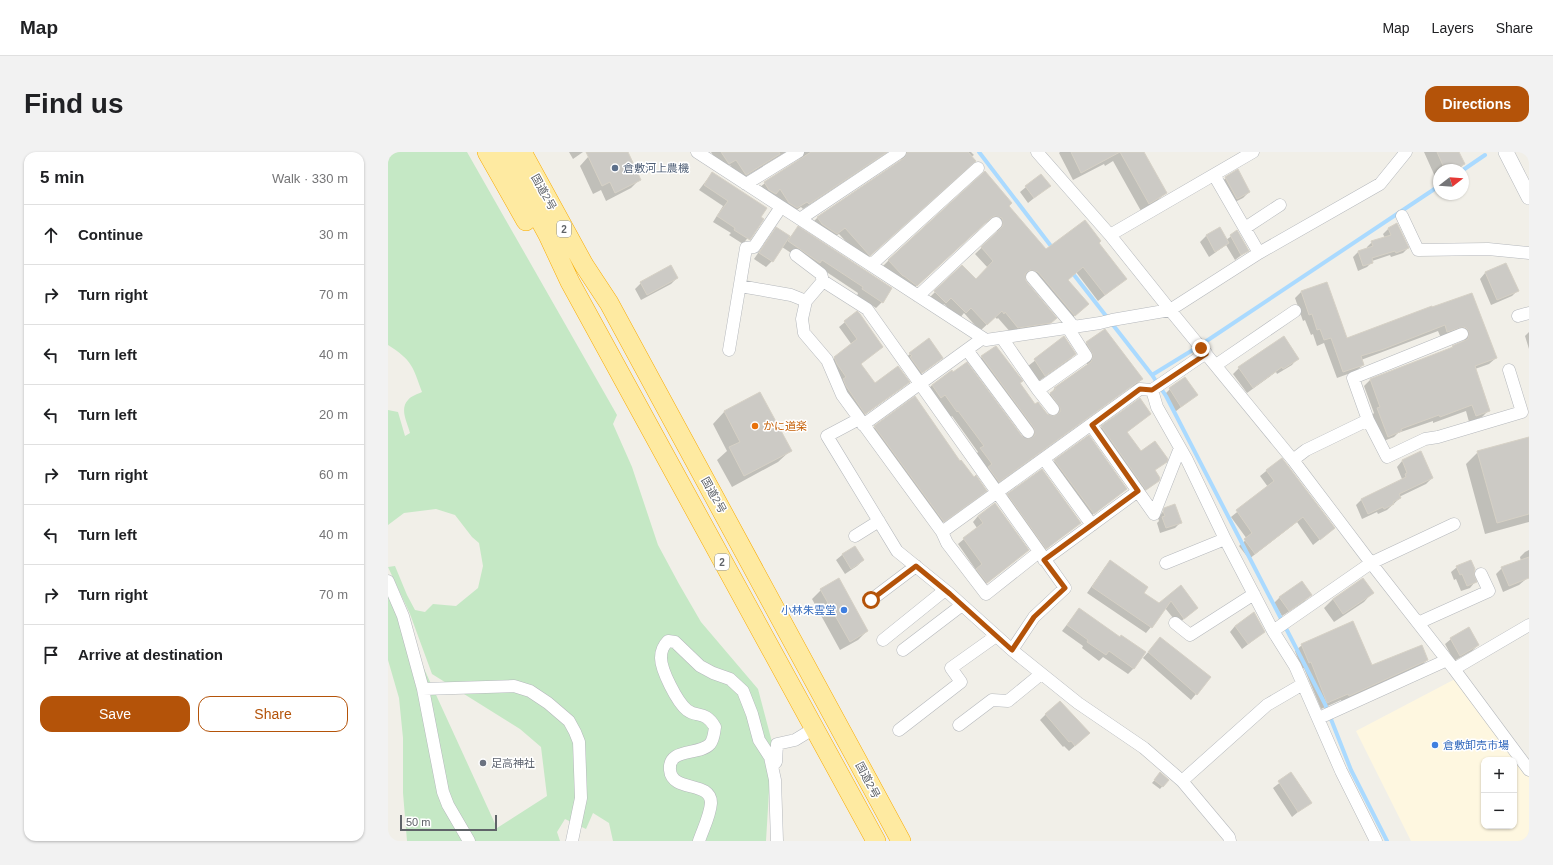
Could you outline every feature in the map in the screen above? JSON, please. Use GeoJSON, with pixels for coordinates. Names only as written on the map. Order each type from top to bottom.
{"type":"FeatureCollection","features":[{"type":"Feature","properties":{"kind":"highway"},"geometry":{"type":"LineString","coordinates":[[487,152],[539,244],[570,282]]}},
{"type":"Feature","properties":{"kind":"highway","name":"国道2号"},"geometry":{"type":"LineString","coordinates":[[503,152],[548,235],[570,282],[876,841]]}},
{"type":"Feature","properties":{"kind":"highway","name":"国道2号"},"geometry":{"type":"LineString","coordinates":[[522,152],[584,265],[609,303],[886,813],[903,841]]}},
{"type":"Feature","properties":{"kind":"highway"},"geometry":{"type":"LineString","coordinates":[[537,152],[590,255],[609,303]]}},
{"type":"Feature","properties":{"kind":"street"},"geometry":{"type":"LineString","coordinates":[[697,152],[986,340],[1071,328],[1170,310],[1259,252],[1380,184],[1406,152]]}},
{"type":"Feature","properties":{"kind":"street"},"geometry":{"type":"LineString","coordinates":[[746,184],[798,152]]}},
{"type":"Feature","properties":{"kind":"street"},"geometry":{"type":"LineString","coordinates":[[800,219],[900,152]]}},
{"type":"Feature","properties":{"kind":"street"},"geometry":{"type":"LineString","coordinates":[[1037,152],[1110,234],[1293,460],[1451,665],[1529,770]]}},
{"type":"Feature","properties":{"kind":"street"},"geometry":{"type":"LineString","coordinates":[[1110,234],[1253,152]]}},
{"type":"Feature","properties":{"kind":"street"},"geometry":{"type":"LineString","coordinates":[[1506,152],[1529,197]]}},
{"type":"Feature","properties":{"kind":"street"},"geometry":{"type":"LineString","coordinates":[[872,266],[978,168]]}},
{"type":"Feature","properties":{"kind":"street"},"geometry":{"type":"LineString","coordinates":[[1214,174],[1259,252]]}},
{"type":"Feature","properties":{"kind":"street"},"geometry":{"type":"LineString","coordinates":[[1245,228],[1280,205]]}},
{"type":"Feature","properties":{"kind":"street"},"geometry":{"type":"LineString","coordinates":[[729,350],[746,248],[754,247],[781,207]]}},
{"type":"Feature","properties":{"kind":"street"},"geometry":{"type":"LineString","coordinates":[[1402,216],[1418,250],[1488,249],[1529,253]]}},
{"type":"Feature","properties":{"kind":"street"},"geometry":{"type":"LineString","coordinates":[[918,296],[996,223]]}},
{"type":"Feature","properties":{"kind":"street"},"geometry":{"type":"LineString","coordinates":[[796,255],[821,274],[823,281],[867,309],[1065,588],[1034,617],[1012,650]]}},
{"type":"Feature","properties":{"kind":"street"},"geometry":{"type":"LineString","coordinates":[[1032,278],[1071,328],[1086,356],[1038,390]]}},
{"type":"Feature","properties":{"kind":"street"},"geometry":{"type":"LineString","coordinates":[[823,281],[806,301],[802,319],[804,333],[827,360],[842,395],[942,532],[947,543],[986,594],[1042,556],[1092,525],[1138,491]]}},
{"type":"Feature","properties":{"kind":"street"},"geometry":{"type":"LineString","coordinates":[[740,286],[791,295],[806,301]]}},
{"type":"Feature","properties":{"kind":"street"},"geometry":{"type":"LineString","coordinates":[[1216,366],[1295,311]]}},
{"type":"Feature","properties":{"kind":"street"},"geometry":{"type":"LineString","coordinates":[[1462,334],[1353,378],[1368,420],[1387,457],[1425,439],[1438,438],[1522,412],[1509,370]]}},
{"type":"Feature","properties":{"kind":"street"},"geometry":{"type":"LineString","coordinates":[[983,338],[919,384],[861,422],[826,436],[897,550],[945,590],[1012,650],[1078,703],[1144,748],[1182,781],[1210,813],[1226,840]]}},
{"type":"Feature","properties":{"kind":"street"},"geometry":{"type":"LineString","coordinates":[[1002,338],[1053,409]]}},
{"type":"Feature","properties":{"kind":"street"},"geometry":{"type":"LineString","coordinates":[[942,532],[1140,389],[1152,390],[1202,348]]}},
{"type":"Feature","properties":{"kind":"street"},"geometry":{"type":"LineString","coordinates":[[967,350],[1028,432]]}},
{"type":"Feature","properties":{"kind":"street"},"geometry":{"type":"LineString","coordinates":[[1152,390],[1157,407],[1180,448],[1225,539],[1273,631],[1295,666],[1342,771],[1376,841]]}},
{"type":"Feature","properties":{"kind":"street"},"geometry":{"type":"LineString","coordinates":[[1293,460],[1306,450],[1368,420]]}},
{"type":"Feature","properties":{"kind":"street"},"geometry":{"type":"LineString","coordinates":[[1092,425],[1154,514],[1180,448]]}},
{"type":"Feature","properties":{"kind":"street"},"geometry":{"type":"LineString","coordinates":[[1044,459],[1092,525]]}},
{"type":"Feature","properties":{"kind":"street"},"geometry":{"type":"LineString","coordinates":[[855,536],[879,521]]}},
{"type":"Feature","properties":{"kind":"street"},"geometry":{"type":"LineString","coordinates":[[1273,631],[1371,563],[1454,524]]}},
{"type":"Feature","properties":{"kind":"street"},"geometry":{"type":"LineString","coordinates":[[1166,563],[1225,539]]}},
{"type":"Feature","properties":{"kind":"street"},"geometry":{"type":"LineString","coordinates":[[871,600],[916,566]]}},
{"type":"Feature","properties":{"kind":"street"},"geometry":{"type":"LineString","coordinates":[[1418,623],[1489,591],[1481,574]]}},
{"type":"Feature","properties":{"kind":"street"},"geometry":{"type":"LineString","coordinates":[[388,581],[403,616],[423,689],[443,792],[448,805],[469,841]]}},
{"type":"Feature","properties":{"kind":"street"},"geometry":{"type":"LineString","coordinates":[[883,640],[945,590]]}},
{"type":"Feature","properties":{"kind":"street"},"geometry":{"type":"LineString","coordinates":[[1175,624],[1190,635],[1254,594]]}},
{"type":"Feature","properties":{"kind":"street"},"geometry":{"type":"LineString","coordinates":[[903,650],[962,605]]}},
{"type":"Feature","properties":{"kind":"street"},"geometry":{"type":"LineString","coordinates":[[1319,718],[1451,665],[1529,624]]}},
{"type":"Feature","properties":{"kind":"street"},"geometry":{"type":"LineString","coordinates":[[899,730],[961,682],[952,668],[996,636]]}},
{"type":"Feature","properties":{"kind":"street"},"geometry":{"type":"LineString","coordinates":[[699,841],[709,815],[711,802],[709,794],[703,790],[680,784],[673,778],[670,771],[670,762],[675,756],[709,745],[713,737],[715,727],[710,719],[700,714],[688,711],[679,702],[661,659],[662,647],[668,641],[674,642],[700,666],[713,673],[730,679],[743,692],[752,714],[759,740],[770,757],[775,780],[777,841]]}},
{"type":"Feature","properties":{"kind":"street"},"geometry":{"type":"LineString","coordinates":[[959,725],[992,700],[1008,701],[1042,674]]}},
{"type":"Feature","properties":{"kind":"street"},"geometry":{"type":"LineString","coordinates":[[1182,781],[1267,705],[1303,684]]}},
{"type":"Feature","properties":{"kind":"street"},"geometry":{"type":"LineString","coordinates":[[423,689],[514,686],[530,691],[548,703],[569,721],[579,742],[581,798],[572,841]]}},
{"type":"Feature","properties":{"kind":"street"},"geometry":{"type":"LineString","coordinates":[[772,766],[776,762],[778,744],[795,740],[813,728]]}},
{"type":"Feature","properties":{"kind":"shaded area","name":"倉敷卸売市場"},"geometry":{"type":"Polygon","coordinates":[[[1457,678],[1529,760],[1529,841],[1411,841],[1356,731],[1457,678]]]}},
{"type":"Feature","properties":{"kind":"green space"},"geometry":{"type":"Polygon","coordinates":[[[388,152],[467,152],[617,415],[613,424],[632,467],[658,545],[701,622],[758,689],[772,742],[766,841],[613,841],[609,823],[593,813],[586,829],[565,819],[557,832],[560,841],[407,841],[403,793],[403,738],[399,698],[388,660],[388,590],[497,828],[547,796],[541,747],[520,729],[432,674],[410,614],[388,567],[395,566],[415,610],[425,612],[433,604],[456,606],[478,588],[483,566],[479,543],[472,537],[455,515],[436,509],[404,513],[388,525],[388,410],[398,412],[405,436],[410,433],[404,412],[405,404],[411,397],[422,392],[411,365],[402,355],[388,345],[388,152]]]}},
{"type":"Feature","properties":{"kind":"building","name":"倉敷河上農機"},"geometry":{"type":"Polygon","coordinates":[[[586,152],[628,152],[641,180],[615,193],[610,182],[602,186],[586,152]]]}},
{"type":"Feature","properties":{"kind":"building"},"geometry":{"type":"Polygon","coordinates":[[[721,152],[779,152],[780,154],[746,175],[736,160],[729,164],[721,152]]]}},
{"type":"Feature","properties":{"kind":"building"},"geometry":{"type":"Polygon","coordinates":[[[811,152],[887,152],[809,204],[807,202],[797,208],[789,203],[780,189],[776,194],[769,190],[764,182],[811,152]]]}},
{"type":"Feature","properties":{"kind":"building"},"geometry":{"type":"Polygon","coordinates":[[[907,152],[968,152],[976,161],[870,256],[845,228],[837,234],[822,224],[817,217],[904,158],[907,152]]]}},
{"type":"Feature","properties":{"kind":"building"},"geometry":{"type":"Polygon","coordinates":[[[1071,152],[1120,152],[1081,173],[1071,152]]]}},
{"type":"Feature","properties":{"kind":"building"},"geometry":{"type":"Polygon","coordinates":[[[1120,152],[1144,152],[1167,193],[1149,204],[1120,152]]]}},
{"type":"Feature","properties":{"kind":"building"},"geometry":{"type":"Polygon","coordinates":[[[1437,152],[1459,152],[1465,164],[1442,164],[1437,152]]]}},
{"type":"Feature","properties":{"kind":"building"},"geometry":{"type":"Polygon","coordinates":[[[1238,169],[1250,192],[1237,199],[1225,177],[1238,169]]]}},
{"type":"Feature","properties":{"kind":"building"},"geometry":{"type":"Polygon","coordinates":[[[985,171],[1012,203],[1009,206],[1046,249],[1085,220],[1101,241],[1099,243],[1127,279],[1105,295],[1083,267],[1068,280],[1089,304],[1075,316],[1038,272],[1030,270],[1025,274],[1026,281],[1057,318],[1051,323],[1018,328],[1005,312],[1004,314],[1002,311],[987,325],[971,308],[966,313],[951,298],[946,303],[934,291],[962,265],[976,279],[993,261],[981,247],[1003,226],[1002,218],[995,216],[917,286],[903,276],[888,260],[985,171]]]}},
{"type":"Feature","properties":{"kind":"building"},"geometry":{"type":"Polygon","coordinates":[[[712,172],[767,208],[761,217],[764,219],[750,240],[734,230],[735,228],[717,216],[728,201],[704,185],[712,172]]]}},
{"type":"Feature","properties":{"kind":"building"},"geometry":{"type":"Polygon","coordinates":[[[1041,174],[1051,186],[1034,198],[1025,186],[1041,174]]]}},
{"type":"Feature","properties":{"kind":"building"},"geometry":{"type":"Polygon","coordinates":[[[1397,223],[1409,248],[1396,253],[1395,251],[1372,258],[1373,263],[1363,266],[1358,251],[1373,246],[1371,241],[1391,235],[1388,228],[1397,223]]]}},
{"type":"Feature","properties":{"kind":"building"},"geometry":{"type":"Polygon","coordinates":[[[798,226],[892,288],[883,303],[862,289],[863,287],[822,260],[820,263],[788,241],[798,226]]]}},
{"type":"Feature","properties":{"kind":"building"},"geometry":{"type":"Polygon","coordinates":[[[776,227],[790,236],[773,262],[759,253],[776,227]]]}},
{"type":"Feature","properties":{"kind":"building"},"geometry":{"type":"Polygon","coordinates":[[[1220,227],[1229,243],[1215,252],[1206,235],[1220,227]]]}},
{"type":"Feature","properties":{"kind":"building"},"geometry":{"type":"Polygon","coordinates":[[[1237,230],[1249,251],[1241,255],[1230,235],[1237,230]]]}},
{"type":"Feature","properties":{"kind":"building"},"geometry":{"type":"Polygon","coordinates":[[[1506,263],[1519,291],[1497,300],[1485,272],[1506,263]]]}},
{"type":"Feature","properties":{"kind":"building"},"geometry":{"type":"Polygon","coordinates":[[[671,265],[678,278],[647,295],[640,282],[671,265]]]}},
{"type":"Feature","properties":{"kind":"building"},"geometry":{"type":"Polygon","coordinates":[[[1327,282],[1347,338],[1432,306],[1472,293],[1497,358],[1475,366],[1490,411],[1476,416],[1472,405],[1401,429],[1402,431],[1388,437],[1377,408],[1380,407],[1370,379],[1453,347],[1452,346],[1468,339],[1469,332],[1463,327],[1447,332],[1445,325],[1384,349],[1361,356],[1364,365],[1343,372],[1331,338],[1324,340],[1320,329],[1317,330],[1312,314],[1309,315],[1301,291],[1327,282]]]}},
{"type":"Feature","properties":{"kind":"building"},"geometry":{"type":"Polygon","coordinates":[[[857,311],[883,347],[861,364],[875,383],[898,366],[910,382],[865,414],[846,386],[843,379],[846,377],[834,357],[857,339],[844,321],[857,311]]]}},
{"type":"Feature","properties":{"kind":"building"},"geometry":{"type":"Polygon","coordinates":[[[1105,329],[1143,379],[999,482],[988,467],[992,464],[980,448],[984,446],[945,395],[941,398],[932,385],[952,370],[953,372],[967,362],[1022,436],[1029,439],[1035,435],[1034,428],[981,356],[996,346],[1023,381],[1020,383],[1035,404],[1038,402],[1047,414],[1054,416],[1060,412],[1060,408],[1050,393],[1056,389],[1054,388],[1091,362],[1093,355],[1086,342],[1105,329]]]}},
{"type":"Feature","properties":{"kind":"building"},"geometry":{"type":"Polygon","coordinates":[[[1064,336],[1076,354],[1045,376],[1034,359],[1064,336]]]}},
{"type":"Feature","properties":{"kind":"building"},"geometry":{"type":"Polygon","coordinates":[[[1284,336],[1299,359],[1283,369],[1282,367],[1253,388],[1238,367],[1284,336]]]}},
{"type":"Feature","properties":{"kind":"building"},"geometry":{"type":"Polygon","coordinates":[[[929,338],[943,358],[922,373],[910,357],[912,356],[909,353],[929,338]]]}},
{"type":"Feature","properties":{"kind":"building"},"geometry":{"type":"Polygon","coordinates":[[[1185,377],[1198,395],[1181,407],[1169,388],[1185,377]]]}},
{"type":"Feature","properties":{"kind":"building","name":"かに道楽"},"geometry":{"type":"Polygon","coordinates":[[[760,392],[792,451],[744,476],[729,447],[740,442],[724,411],[760,392]]]}},
{"type":"Feature","properties":{"kind":"building"},"geometry":{"type":"Polygon","coordinates":[[[915,396],[960,461],[961,460],[974,477],[976,475],[987,491],[944,522],[874,426],[915,396]]]}},
{"type":"Feature","properties":{"kind":"building"},"geometry":{"type":"Polygon","coordinates":[[[1140,398],[1151,414],[1127,432],[1141,451],[1155,441],[1168,459],[1167,462],[1155,470],[1160,478],[1159,481],[1146,490],[1101,426],[1140,398]]]}},
{"type":"Feature","properties":{"kind":"building"},"geometry":{"type":"Polygon","coordinates":[[[1089,435],[1127,489],[1094,514],[1054,460],[1089,435]]]}},
{"type":"Feature","properties":{"kind":"building"},"geometry":{"type":"Polygon","coordinates":[[[1529,437],[1529,514],[1497,523],[1477,451],[1529,437]]]}},
{"type":"Feature","properties":{"kind":"building"},"geometry":{"type":"Polygon","coordinates":[[[1421,451],[1433,478],[1399,494],[1401,498],[1393,502],[1394,504],[1368,514],[1361,499],[1406,477],[1405,474],[1407,473],[1402,460],[1421,451]]]}},
{"type":"Feature","properties":{"kind":"building"},"geometry":{"type":"Polygon","coordinates":[[[1282,458],[1335,528],[1320,540],[1303,517],[1255,554],[1244,539],[1252,533],[1236,510],[1274,481],[1266,470],[1282,458]]]}},
{"type":"Feature","properties":{"kind":"building"},"geometry":{"type":"Polygon","coordinates":[[[1042,469],[1081,523],[1046,549],[1007,494],[1042,469]]]}},
{"type":"Feature","properties":{"kind":"building"},"geometry":{"type":"Polygon","coordinates":[[[995,503],[1029,550],[987,583],[976,569],[982,564],[963,538],[983,523],[978,516],[995,503]]]}},
{"type":"Feature","properties":{"kind":"building"},"geometry":{"type":"Polygon","coordinates":[[[1175,504],[1182,523],[1166,528],[1162,517],[1165,516],[1163,511],[1164,508],[1175,504]]]}},
{"type":"Feature","properties":{"kind":"building"},"geometry":{"type":"Polygon","coordinates":[[[855,546],[864,560],[851,569],[842,554],[855,546]]]}},
{"type":"Feature","properties":{"kind":"building"},"geometry":{"type":"Polygon","coordinates":[[[1529,557],[1529,578],[1509,586],[1501,567],[1529,557]]]}},
{"type":"Feature","properties":{"kind":"building"},"geometry":{"type":"Polygon","coordinates":[[[1110,560],[1148,587],[1144,593],[1159,603],[1181,585],[1198,608],[1184,619],[1171,601],[1152,628],[1092,587],[1110,560]]]}},
{"type":"Feature","properties":{"kind":"building"},"geometry":{"type":"Polygon","coordinates":[[[1471,560],[1475,569],[1474,574],[1477,582],[1467,586],[1462,574],[1460,575],[1456,566],[1471,560]]]}},
{"type":"Feature","properties":{"kind":"building","name":"小林朱雲堂"},"geometry":{"type":"Polygon","coordinates":[[[839,578],[868,631],[850,642],[820,589],[839,578]]]}},
{"type":"Feature","properties":{"kind":"building"},"geometry":{"type":"Polygon","coordinates":[[[1363,578],[1374,593],[1343,614],[1333,599],[1363,578]]]}},
{"type":"Feature","properties":{"kind":"building"},"geometry":{"type":"Polygon","coordinates":[[[1302,581],[1312,595],[1289,611],[1279,597],[1302,581]]]}},
{"type":"Feature","properties":{"kind":"building"},"geometry":{"type":"Polygon","coordinates":[[[1079,608],[1120,637],[1121,635],[1146,652],[1134,669],[1109,651],[1106,655],[1087,642],[1088,640],[1067,625],[1079,608]]]}},
{"type":"Feature","properties":{"kind":"building"},"geometry":{"type":"Polygon","coordinates":[[[1254,612],[1265,632],[1248,644],[1235,626],[1254,612]]]}},
{"type":"Feature","properties":{"kind":"building"},"geometry":{"type":"Polygon","coordinates":[[[1353,621],[1372,665],[1422,645],[1428,660],[1349,696],[1348,694],[1327,703],[1311,662],[1309,663],[1301,644],[1353,621]]]}},
{"type":"Feature","properties":{"kind":"building"},"geometry":{"type":"Polygon","coordinates":[[[1469,627],[1479,645],[1460,656],[1450,638],[1469,627]]]}},
{"type":"Feature","properties":{"kind":"building"},"geometry":{"type":"Polygon","coordinates":[[[1160,637],[1211,677],[1197,695],[1148,652],[1160,637]]]}},
{"type":"Feature","properties":{"kind":"building"},"geometry":{"type":"Polygon","coordinates":[[[1060,701],[1090,733],[1075,746],[1071,741],[1069,742],[1045,714],[1060,701]]]}},
{"type":"Feature","properties":{"kind":"building"},"geometry":{"type":"Polygon","coordinates":[[[1160,772],[1169,780],[1163,787],[1154,780],[1160,772]]]}},
{"type":"Feature","properties":{"kind":"building"},"geometry":{"type":"Polygon","coordinates":[[[1291,772],[1312,803],[1298,812],[1278,781],[1291,772]]]}},
{"type":"Feature","properties":{"kind":"waterway"},"geometry":{"type":"LineString","coordinates":[[979,152],[1054,250]]}},
{"type":"Feature","properties":{"kind":"waterway"},"geometry":{"type":"LineString","coordinates":[[1469,166],[1485,155]]}},
{"type":"Feature","properties":{"kind":"waterway"},"geometry":{"type":"LineString","coordinates":[[1152,375],[1196,348],[1433,190]]}},
{"type":"Feature","properties":{"kind":"waterway"},"geometry":{"type":"LineString","coordinates":[[1071,271],[1152,375],[1166,396],[1325,704],[1351,770],[1387,841]]}},
{"type":"Feature","properties":{"kind":"place","name":"倉敷河上農機"},"geometry":{"type":"Point","coordinates":[615,168]}},
{"type":"Feature","properties":{"kind":"place","name":"かに道楽"},"geometry":{"type":"Point","coordinates":[755,426]}},
{"type":"Feature","properties":{"kind":"place","name":"小林朱雲堂"},"geometry":{"type":"Point","coordinates":[844,610]}},
{"type":"Feature","properties":{"kind":"place","name":"倉敷卸売市場"},"geometry":{"type":"Point","coordinates":[1435,745]}},
{"type":"Feature","properties":{"kind":"place","name":"足高神社"},"geometry":{"type":"Point","coordinates":[483,763]}},
{"type":"Feature","properties":{"kind":"route"},"geometry":{"type":"LineString","coordinates":[[871,600],[916,566],[950,594],[1012,650],[1034,617],[1065,588],[1044,560],[1138,491],[1092,425],[1140,389],[1152,390],[1206,354],[1201,348]]}}]}
